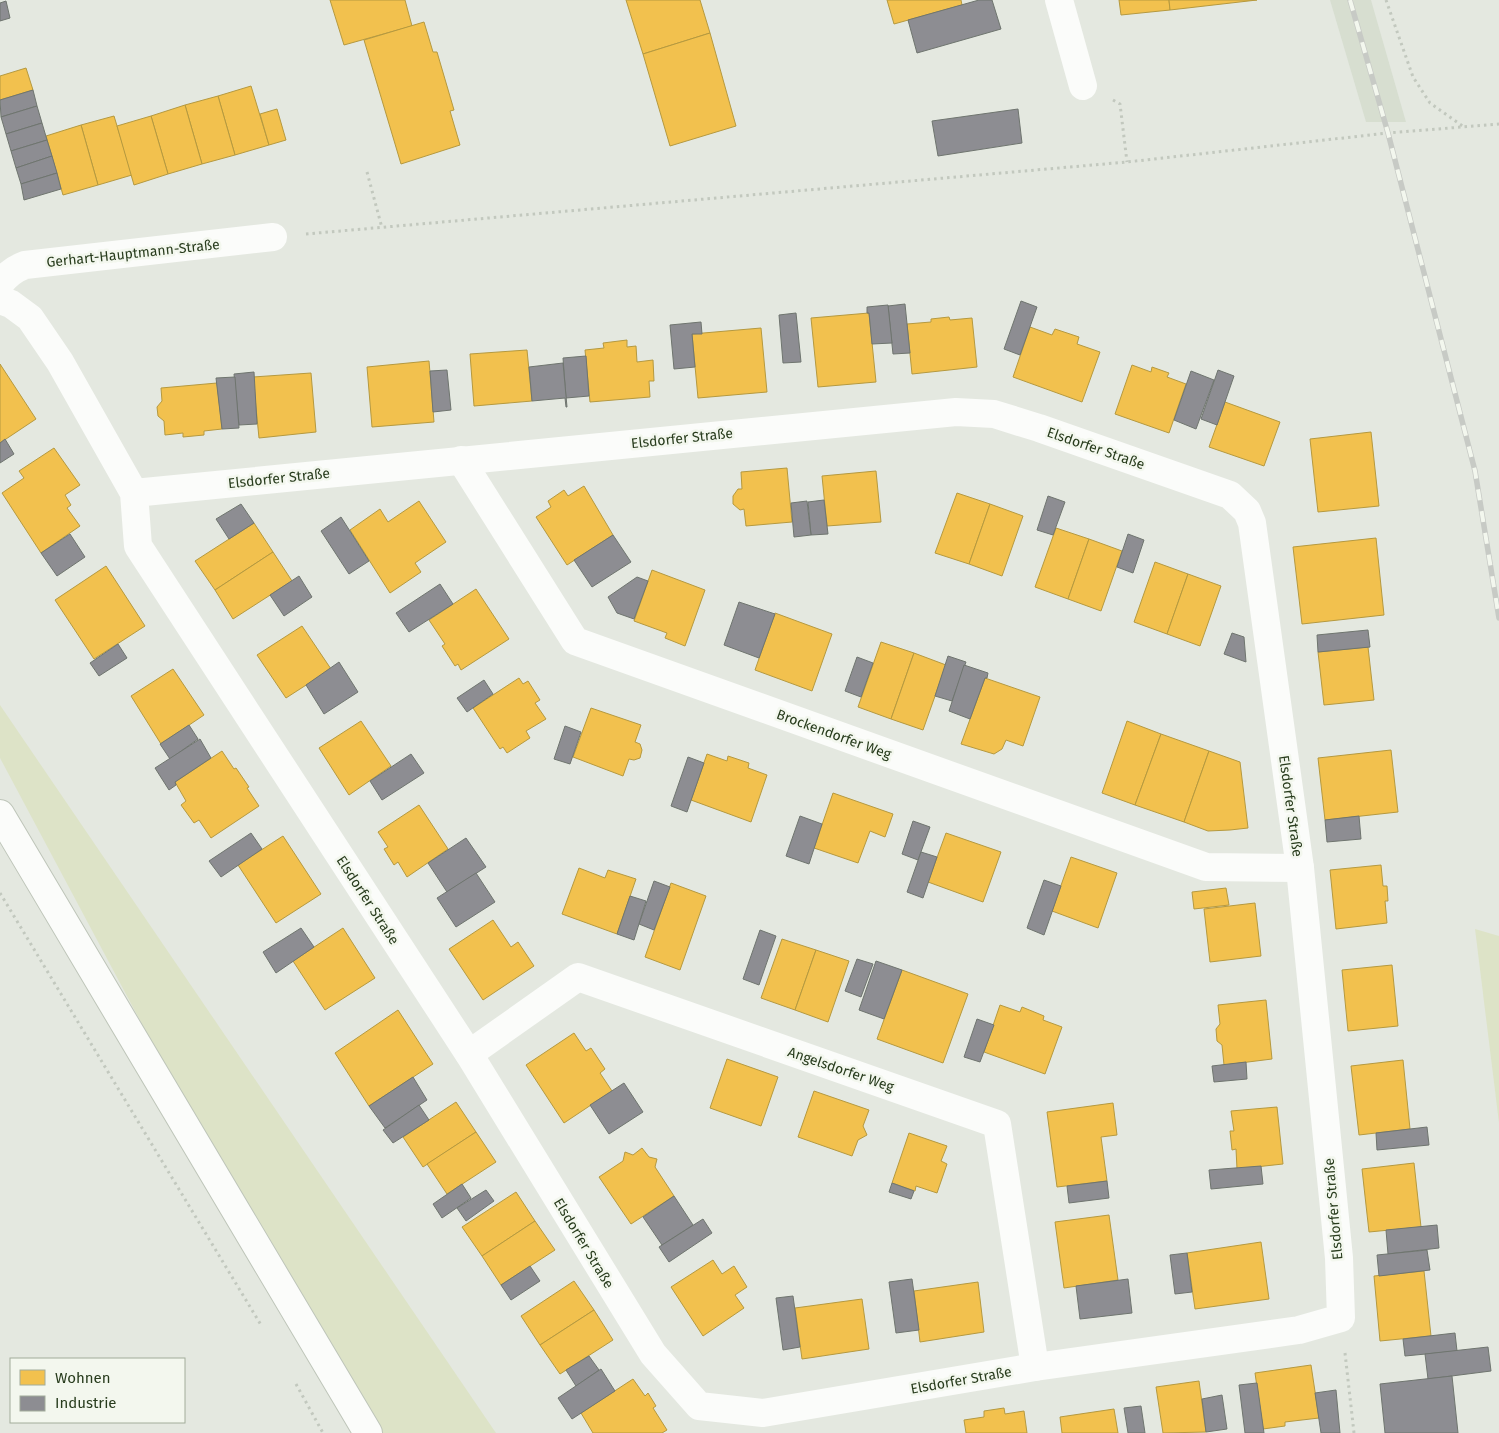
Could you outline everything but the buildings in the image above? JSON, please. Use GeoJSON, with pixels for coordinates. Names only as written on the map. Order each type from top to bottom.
{"type":"FeatureCollection","features":[{"type":"Feature","properties":{"kind":"street"},"geometry":{"type":"LineString","coordinates":[[1059,0],[1083,86]]}},
{"type":"Feature","properties":{"kind":"street","name":"Gerhart-Hauptmann-Straße"},"geometry":{"type":"LineString","coordinates":[[0,284],[14,270],[25,265],[273,237]]}},
{"type":"Feature","properties":{"kind":"street","name":"Elsdorfer Straße"},"geometry":{"type":"LineString","coordinates":[[0,300],[11,304],[30,318],[60,362],[134,492],[138,546],[469,1054],[653,1354],[700,1406],[763,1413],[1035,1367],[1299,1330],[1341,1318],[1339,1258],[1300,868],[1252,523],[1247,511],[1230,495],[994,414],[956,412],[134,492]]}},
{"type":"Feature","properties":{"kind":"street","name":"Brockendorfer Weg"},"geometry":{"type":"LineString","coordinates":[[461,460],[575,641],[1206,867],[1300,868]]}},
{"type":"Feature","properties":{"kind":"street"},"geometry":{"type":"LineString","coordinates":[[0,814],[368,1433]]}},
{"type":"Feature","properties":{"kind":"street","name":"Angelsdorfer Weg"},"geometry":{"type":"LineString","coordinates":[[469,1054],[578,977],[997,1124],[1035,1367]]}},
{"type":"Feature","properties":{"kind":"path"},"geometry":{"type":"LineString","coordinates":[[1386,0],[1413,77],[1430,103],[1464,127]]}},
{"type":"Feature","properties":{"kind":"path"},"geometry":{"type":"LineString","coordinates":[[1083,86],[1120,104],[1128,162]]}},
{"type":"Feature","properties":{"kind":"path"},"geometry":{"type":"LineString","coordinates":[[273,237],[1128,162],[1388,133],[1499,124]]}},
{"type":"Feature","properties":{"kind":"path"},"geometry":{"type":"LineString","coordinates":[[367,172],[382,228]]}},
{"type":"Feature","properties":{"kind":"path"},"geometry":{"type":"LineString","coordinates":[[0,893],[263,1328]]}},
{"type":"Feature","properties":{"kind":"path"},"geometry":{"type":"LineString","coordinates":[[1341,1318],[1354,1433]]}},
{"type":"Feature","properties":{"kind":"path"},"geometry":{"type":"LineString","coordinates":[[293,1378],[323,1433]]}},
{"type":"Feature","properties":{"kind":"shaded area"},"geometry":{"type":"Polygon","coordinates":[[[1330,0],[1371,0],[1406,122],[1366,122],[1330,0]]]}},
{"type":"Feature","properties":{"kind":"green space"},"geometry":{"type":"Polygon","coordinates":[[[0,705],[496,1433],[360,1433],[0,758],[0,705]]]}},
{"type":"Feature","properties":{"kind":"green space"},"geometry":{"type":"Polygon","coordinates":[[[1475,929],[1499,936],[1499,1123],[1475,929]]]}},
{"type":"Feature","properties":{"kind":"railway"},"geometry":{"type":"LineString","coordinates":[[1350,0],[1388,133],[1475,471],[1499,618]]}}]}
